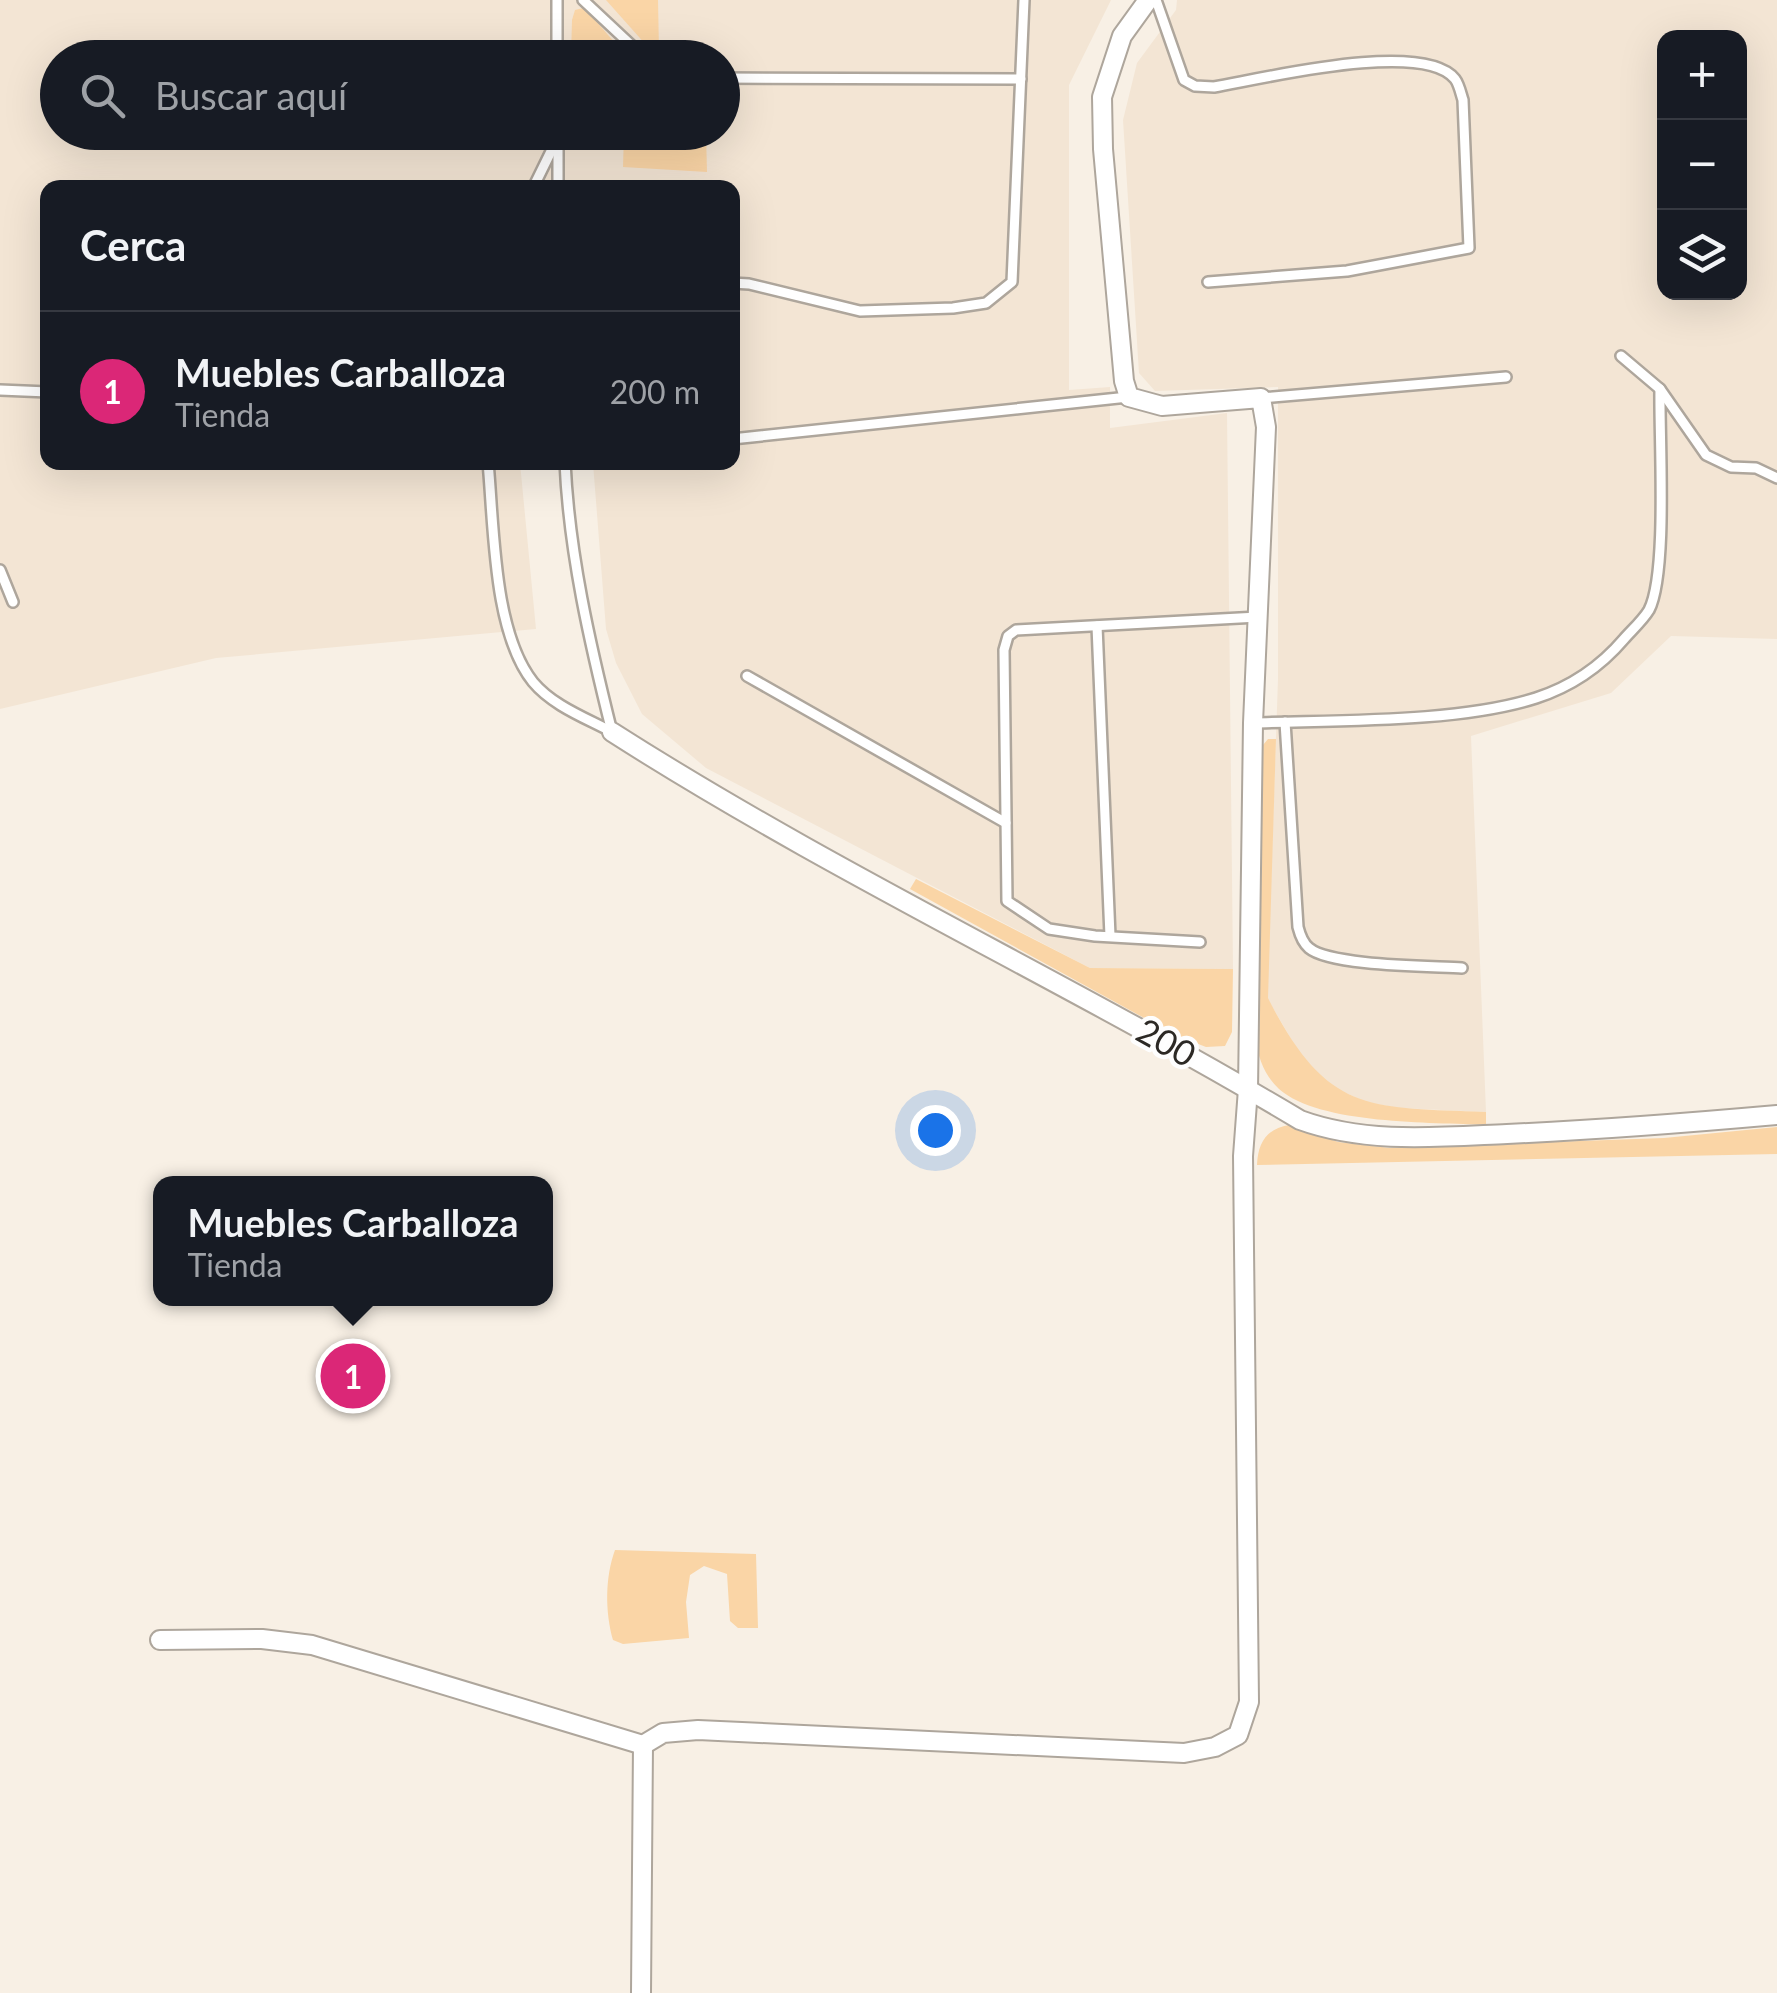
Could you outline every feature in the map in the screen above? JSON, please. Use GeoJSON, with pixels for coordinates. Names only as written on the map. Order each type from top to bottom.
{"type":"FeatureCollection","features":[{"type":"Feature","properties":{"kind":"street"},"geometry":{"type":"LineString","coordinates":[[160,1640],[262,1639],[312,1645],[643,1745],[663,1733],[698,1730],[1184,1753],[1214,1748],[1238,1735],[1249,1702],[1243,1156],[1266,427],[1261,398],[1162,406],[1129,397],[1124,381],[1102,97],[1122,36],[1148,0]]}},
{"type":"Feature","properties":{"kind":"street","name":"200"},"geometry":{"type":"LineString","coordinates":[[612,732],[863,879],[1300,1120],[1334,1132],[1426,1137],[1629,1129],[1777,1115]]}},
{"type":"Feature","properties":{"kind":"street"},"geometry":{"type":"LineString","coordinates":[[641,1993],[643,1745]]}},
{"type":"Feature","properties":{"kind":"lane"},"geometry":{"type":"LineString","coordinates":[[557,0],[557,40]]}},
{"type":"Feature","properties":{"kind":"lane"},"geometry":{"type":"LineString","coordinates":[[583,0],[626,40]]}},
{"type":"Feature","properties":{"kind":"lane"},"geometry":{"type":"LineString","coordinates":[[740,283],[860,311],[986,303],[1012,282],[1024,0]]}},
{"type":"Feature","properties":{"kind":"lane"},"geometry":{"type":"LineString","coordinates":[[1156,0],[1184,80],[1194,86],[1214,87],[1371,60],[1419,62],[1441,69],[1455,79],[1464,100],[1468,248],[1348,271],[1208,282]]}},
{"type":"Feature","properties":{"kind":"lane"},"geometry":{"type":"LineString","coordinates":[[740,78],[1020,79]]}},
{"type":"Feature","properties":{"kind":"lane"},"geometry":{"type":"LineString","coordinates":[[537,180],[551,150]]}},
{"type":"Feature","properties":{"kind":"lane"},"geometry":{"type":"LineString","coordinates":[[558,150],[558,180]]}},
{"type":"Feature","properties":{"kind":"lane"},"geometry":{"type":"LineString","coordinates":[[1621,356],[1660,389],[1706,456],[1731,467],[1756,468],[1777,478]]}},
{"type":"Feature","properties":{"kind":"lane"},"geometry":{"type":"LineString","coordinates":[[1261,398],[1506,377]]}},
{"type":"Feature","properties":{"kind":"lane"},"geometry":{"type":"LineString","coordinates":[[1254,723],[1505,706],[1538,698],[1576,681],[1616,648],[1648,611],[1658,578],[1660,389]]}},
{"type":"Feature","properties":{"kind":"lane"},"geometry":{"type":"LineString","coordinates":[[0,390],[40,392]]}},
{"type":"Feature","properties":{"kind":"lane"},"geometry":{"type":"LineString","coordinates":[[740,438],[1129,397]]}},
{"type":"Feature","properties":{"kind":"lane"},"geometry":{"type":"LineString","coordinates":[[489,470],[504,620],[518,654],[532,681],[554,701],[612,732]]}},
{"type":"Feature","properties":{"kind":"lane"},"geometry":{"type":"LineString","coordinates":[[565,470],[591,650],[612,732]]}},
{"type":"Feature","properties":{"kind":"lane"},"geometry":{"type":"LineString","coordinates":[[0,570],[13,602]]}},
{"type":"Feature","properties":{"kind":"lane"},"geometry":{"type":"LineString","coordinates":[[1200,942],[1049,929],[1007,901],[1004,650],[1008,636],[1016,630],[1258,617]]}},
{"type":"Feature","properties":{"kind":"lane"},"geometry":{"type":"LineString","coordinates":[[1098,626],[1110,936]]}},
{"type":"Feature","properties":{"kind":"lane"},"geometry":{"type":"LineString","coordinates":[[747,676],[1006,823]]}},
{"type":"Feature","properties":{"kind":"lane"},"geometry":{"type":"LineString","coordinates":[[1285,722],[1298,927],[1302,938],[1310,949],[1330,958],[1462,968]]}},
{"type":"Feature","properties":{"kind":"shaded area"},"geometry":{"type":"Polygon","coordinates":[[[0,0],[1111,0],[1069,85],[1069,390],[1110,387],[1110,428],[1227,413],[1233,969],[1090,968],[706,768],[642,714],[616,663],[606,629],[594,470],[740,470],[740,180],[40,180],[40,470],[521,470],[536,629],[216,658],[0,709],[0,0]]]}},
{"type":"Feature","properties":{"kind":"shaded area"},"geometry":{"type":"Polygon","coordinates":[[[606,0],[658,0],[659,40],[642,40],[606,0]]]}},
{"type":"Feature","properties":{"kind":"shaded area"},"geometry":{"type":"Polygon","coordinates":[[[1177,0],[1777,0],[1777,639],[1671,636],[1611,693],[1471,736],[1486,1112],[1398,1108],[1366,1102],[1337,1089],[1303,1059],[1267,998],[1278,679],[1278,387],[1155,391],[1139,373],[1123,120],[1137,63],[1176,10],[1177,0]]]}},
{"type":"Feature","properties":{"kind":"shaded area"},"geometry":{"type":"Polygon","coordinates":[[[583,8],[612,40],[571,40],[575,10],[583,8]]]}},
{"type":"Feature","properties":{"kind":"shaded area"},"geometry":{"type":"Polygon","coordinates":[[[624,150],[706,150],[707,172],[623,167],[624,150]]]}},
{"type":"Feature","properties":{"kind":"shaded area"},"geometry":{"type":"Polygon","coordinates":[[[1268,739],[1276,739],[1268,998],[1289,1036],[1310,1064],[1354,1097],[1410,1108],[1486,1112],[1486,1125],[1408,1122],[1321,1109],[1297,1101],[1279,1089],[1266,1073],[1256,1040],[1260,776],[1263,745],[1268,739]]]}},
{"type":"Feature","properties":{"kind":"shaded area"},"geometry":{"type":"Polygon","coordinates":[[[916,879],[1090,968],[1233,969],[1232,1032],[1225,1046],[1206,1047],[1175,1035],[910,889],[916,879]]]}},
{"type":"Feature","properties":{"kind":"shaded area"},"geometry":{"type":"Polygon","coordinates":[[[1289,1125],[1338,1142],[1390,1148],[1664,1138],[1777,1127],[1777,1154],[1257,1165],[1265,1138],[1289,1125]]]}},
{"type":"Feature","properties":{"kind":"shaded area"},"geometry":{"type":"Polygon","coordinates":[[[615,1550],[756,1554],[758,1628],[738,1628],[730,1621],[727,1574],[704,1566],[690,1575],[686,1602],[689,1638],[623,1644],[613,1640],[607,1595],[615,1550]]]}},
{"type":"Feature","properties":{"kind":"place","name":"Muebles Carballoza"},"geometry":{"type":"Point","coordinates":[353,1376]}}]}
